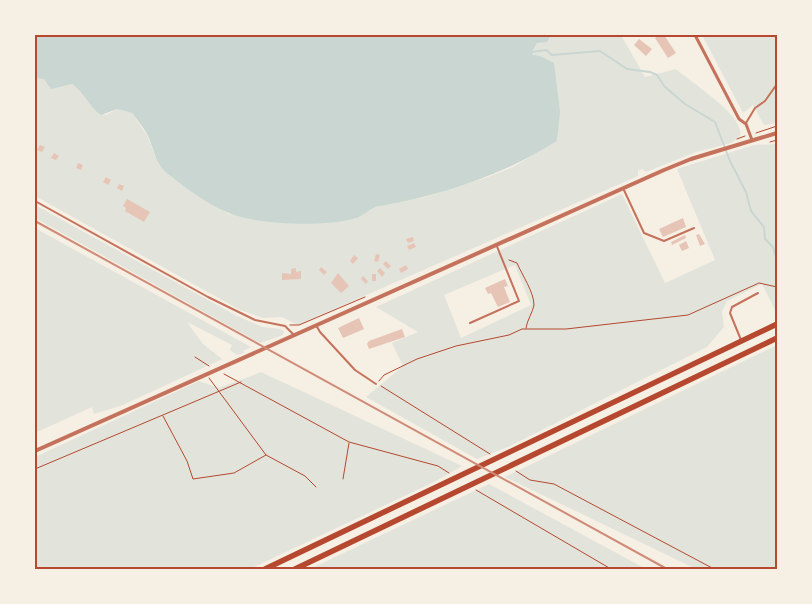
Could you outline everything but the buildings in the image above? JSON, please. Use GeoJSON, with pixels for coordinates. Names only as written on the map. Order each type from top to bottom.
{"type":"FeatureCollection","features":[{"type":"Feature","properties":{"kind":"highway"},"geometry":{"type":"LineString","coordinates":[[265,569],[777,324]]}},
{"type":"Feature","properties":{"kind":"highway"},"geometry":{"type":"LineString","coordinates":[[295,569],[777,338]]}},
{"type":"Feature","properties":{"kind":"street"},"geometry":{"type":"LineString","coordinates":[[695,35],[738,116],[746,124],[752,140]]}},
{"type":"Feature","properties":{"kind":"street"},"geometry":{"type":"LineString","coordinates":[[35,451],[682,162],[777,133]]}},
{"type":"Feature","properties":{"kind":"lane"},"geometry":{"type":"LineString","coordinates":[[746,124],[755,108],[765,101],[777,84]]}},
{"type":"Feature","properties":{"kind":"lane"},"geometry":{"type":"LineString","coordinates":[[623,188],[644,233],[664,242],[694,228]]}},
{"type":"Feature","properties":{"kind":"lane"},"geometry":{"type":"LineString","coordinates":[[35,201],[228,308],[254,320],[284,326],[293,335]]}},
{"type":"Feature","properties":{"kind":"lane"},"geometry":{"type":"LineString","coordinates":[[470,323],[519,301],[496,244]]}},
{"type":"Feature","properties":{"kind":"lane"},"geometry":{"type":"LineString","coordinates":[[741,341],[730,313],[732,307],[758,293]]}},
{"type":"Feature","properties":{"kind":"lane"},"geometry":{"type":"LineString","coordinates":[[316,325],[320,332],[355,370],[376,384]]}},
{"type":"Feature","properties":{"kind":"path"},"geometry":{"type":"LineString","coordinates":[[758,132],[777,126]]}},
{"type":"Feature","properties":{"kind":"path"},"geometry":{"type":"LineString","coordinates":[[503,261],[511,260],[516,263],[533,300],[534,307],[527,320],[526,329]]}},
{"type":"Feature","properties":{"kind":"path"},"geometry":{"type":"LineString","coordinates":[[497,459],[376,384],[384,376],[417,359],[456,346],[509,335],[526,329],[566,329],[688,315],[759,283],[777,287]]}},
{"type":"Feature","properties":{"kind":"path"},"geometry":{"type":"LineString","coordinates":[[284,326],[299,325],[370,295]]}},
{"type":"Feature","properties":{"kind":"path"},"geometry":{"type":"LineString","coordinates":[[195,357],[215,370],[241,382],[349,442],[438,466],[450,473]]}},
{"type":"Feature","properties":{"kind":"path"},"geometry":{"type":"LineString","coordinates":[[206,374],[266,455],[305,476],[316,487]]}},
{"type":"Feature","properties":{"kind":"path"},"geometry":{"type":"LineString","coordinates":[[35,469],[241,382]]}},
{"type":"Feature","properties":{"kind":"path"},"geometry":{"type":"LineString","coordinates":[[162,415],[187,461],[193,479],[234,473],[266,455]]}},
{"type":"Feature","properties":{"kind":"path"},"geometry":{"type":"LineString","coordinates":[[343,479],[349,442]]}},
{"type":"Feature","properties":{"kind":"path"},"geometry":{"type":"LineString","coordinates":[[514,469],[530,480],[554,484],[714,569]]}},
{"type":"Feature","properties":{"kind":"path"},"geometry":{"type":"LineString","coordinates":[[470,486],[519,517],[611,569]]}},
{"type":"Feature","properties":{"kind":"shaded area"},"geometry":{"type":"Polygon","coordinates":[[[35,35],[546,35],[550,37],[547,42],[537,43],[532,52],[533,55],[540,56],[554,63],[560,112],[557,141],[494,174],[449,190],[377,207],[353,219],[340,222],[291,224],[241,217],[213,206],[164,171],[158,163],[147,135],[132,113],[117,109],[101,115],[72,84],[51,89],[44,79],[35,78],[35,35]]]}},
{"type":"Feature","properties":{"kind":"shaded area"},"geometry":{"type":"Polygon","coordinates":[[[546,35],[621,35],[645,77],[676,69],[726,109],[739,128],[740,136],[731,143],[696,152],[646,172],[642,169],[638,171],[638,176],[298,325],[282,317],[263,318],[240,310],[35,196],[36,78],[44,79],[51,88],[72,84],[94,108],[106,115],[117,109],[132,113],[148,137],[155,156],[167,173],[229,214],[354,219],[378,206],[425,197],[513,167],[557,141],[558,125],[532,52],[537,43],[549,37],[546,35]]]}},
{"type":"Feature","properties":{"kind":"shaded area"},"geometry":{"type":"Polygon","coordinates":[[[702,35],[777,35],[777,123],[764,125],[753,105],[743,113],[702,35]]]}},
{"type":"Feature","properties":{"kind":"shaded area"},"geometry":{"type":"Polygon","coordinates":[[[777,144],[777,314],[762,284],[727,301],[722,312],[724,327],[707,347],[510,446],[477,459],[366,397],[403,366],[392,343],[418,332],[376,307],[622,194],[665,283],[715,260],[677,169],[754,145],[777,144]],[[515,265],[444,295],[461,338],[531,305],[515,265]]]}},
{"type":"Feature","properties":{"kind":"shaded area"},"geometry":{"type":"Polygon","coordinates":[[[35,205],[237,316],[263,327],[280,329],[284,331],[283,335],[260,343],[35,218],[35,205]]]}},
{"type":"Feature","properties":{"kind":"shaded area"},"geometry":{"type":"Polygon","coordinates":[[[35,228],[251,347],[243,351],[244,353],[237,355],[230,350],[232,345],[187,322],[203,344],[222,359],[123,405],[94,414],[92,407],[35,433],[35,228]]]}},
{"type":"Feature","properties":{"kind":"shaded area"},"geometry":{"type":"Polygon","coordinates":[[[777,345],[777,569],[696,569],[505,477],[777,345]]]}},
{"type":"Feature","properties":{"kind":"shaded area"},"geometry":{"type":"Polygon","coordinates":[[[261,372],[462,466],[434,482],[250,569],[35,569],[35,457],[199,381],[219,388],[261,372]]]}},
{"type":"Feature","properties":{"kind":"shaded area"},"geometry":{"type":"Polygon","coordinates":[[[489,484],[646,569],[310,569],[489,484]]]}},
{"type":"Feature","properties":{"kind":"waterway"},"geometry":{"type":"LineString","coordinates":[[532,52],[546,50],[552,55],[600,51],[627,69],[650,72],[657,75],[664,86],[685,104],[715,122],[730,161],[746,192],[751,211],[764,227],[765,239],[773,247],[777,261]]}},
{"type":"Feature","properties":{"kind":"railway"},"geometry":{"type":"LineString","coordinates":[[35,221],[667,569]]}}]}
